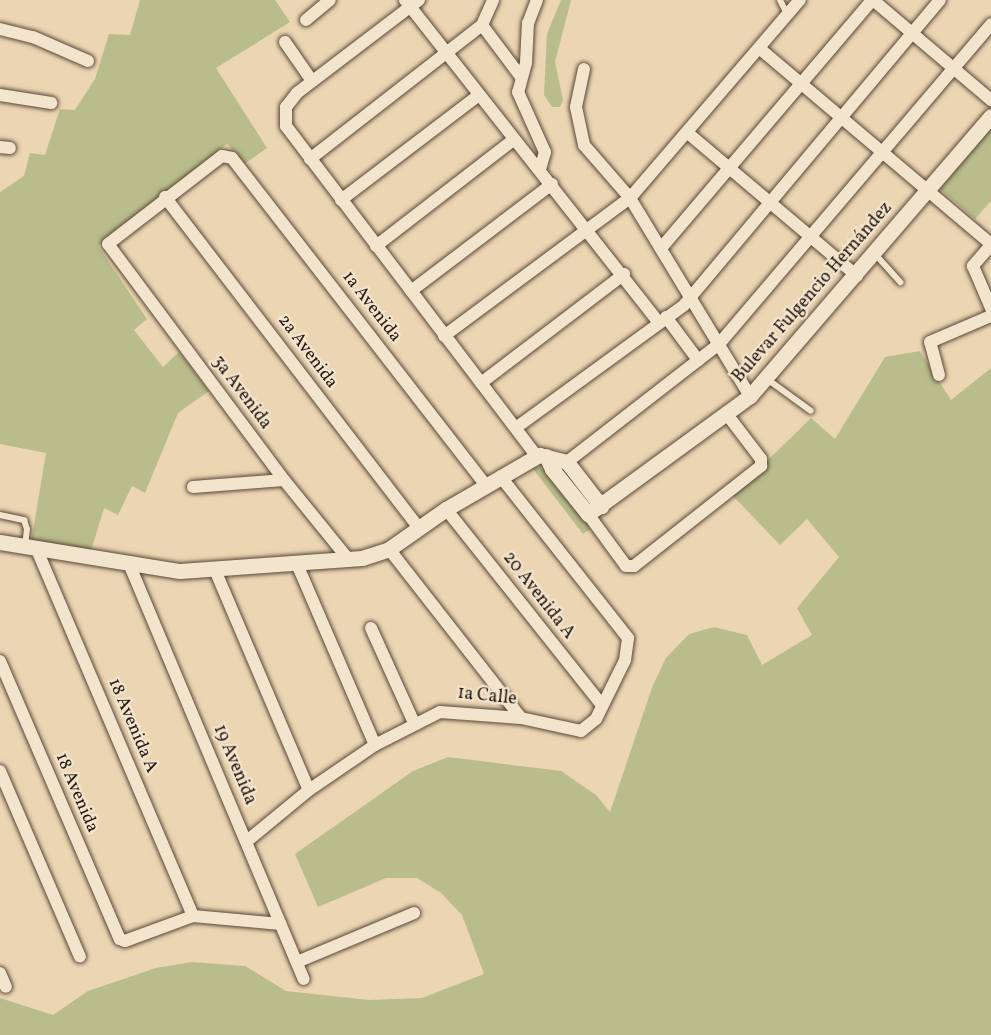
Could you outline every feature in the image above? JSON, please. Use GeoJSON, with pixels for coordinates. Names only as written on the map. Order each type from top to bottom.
{"type":"FeatureCollection","features":[{"type":"Feature","properties":{"kind":"street"},"geometry":{"type":"LineString","coordinates":[[306,20],[330,0]]}},
{"type":"Feature","properties":{"kind":"street"},"geometry":{"type":"LineString","coordinates":[[310,159],[482,26],[493,0]]}},
{"type":"Feature","properties":{"kind":"street"},"geometry":{"type":"LineString","coordinates":[[537,0],[528,23],[526,63],[521,77],[520,98],[545,152],[540,170]]}},
{"type":"Feature","properties":{"kind":"street"},"geometry":{"type":"LineString","coordinates":[[444,336],[630,198],[689,134],[800,0]]}},
{"type":"Feature","properties":{"kind":"street"},"geometry":{"type":"LineString","coordinates":[[662,247],[873,0],[991,100]]}},
{"type":"Feature","properties":{"kind":"street"},"geometry":{"type":"LineString","coordinates":[[517,427],[692,296],[940,0]]}},
{"type":"Feature","properties":{"kind":"street"},"geometry":{"type":"LineString","coordinates":[[595,510],[552,469],[481,383],[310,159],[286,126],[285,116],[289,101],[411,2],[447,54],[513,140],[552,184],[662,320],[698,360]]}},
{"type":"Feature","properties":{"kind":"street"},"geometry":{"type":"LineString","coordinates":[[567,462],[719,344],[991,24]]}},
{"type":"Feature","properties":{"kind":"street"},"geometry":{"type":"LineString","coordinates":[[482,26],[521,77]]}},
{"type":"Feature","properties":{"kind":"street"},"geometry":{"type":"LineString","coordinates":[[0,29],[33,37],[88,61]]}},
{"type":"Feature","properties":{"kind":"street"},"geometry":{"type":"LineString","coordinates":[[285,42],[312,81]]}},
{"type":"Feature","properties":{"kind":"street"},"geometry":{"type":"LineString","coordinates":[[759,48],[991,244],[973,266],[991,308]]}},
{"type":"Feature","properties":{"kind":"street"},"geometry":{"type":"LineString","coordinates":[[584,69],[576,107],[584,145],[630,198],[692,296],[750,396]]}},
{"type":"Feature","properties":{"kind":"street"},"geometry":{"type":"LineString","coordinates":[[0,95],[51,103]]}},
{"type":"Feature","properties":{"kind":"street"},"geometry":{"type":"LineString","coordinates":[[341,200],[479,95]]}},
{"type":"Feature","properties":{"kind":"street","name":"Bulevar Fulgencio Hernández"},"geometry":{"type":"LineString","coordinates":[[595,510],[750,396],[857,276],[991,117]]}},
{"type":"Feature","properties":{"kind":"street"},"geometry":{"type":"LineString","coordinates":[[689,134],[857,276]]}},
{"type":"Feature","properties":{"kind":"street"},"geometry":{"type":"LineString","coordinates":[[376,246],[513,140]]}},
{"type":"Feature","properties":{"kind":"street","name":"1a Avenida"},"geometry":{"type":"LineString","coordinates":[[165,197],[225,156],[232,158],[485,484]]}},
{"type":"Feature","properties":{"kind":"street"},"geometry":{"type":"LineString","coordinates":[[411,291],[552,184]]}},
{"type":"Feature","properties":{"kind":"street","name":"3a Avenida"},"geometry":{"type":"LineString","coordinates":[[165,197],[108,244],[284,480],[349,560]]}},
{"type":"Feature","properties":{"kind":"street","name":"2a Avenida"},"geometry":{"type":"LineString","coordinates":[[165,197],[419,528]]}},
{"type":"Feature","properties":{"kind":"street"},"geometry":{"type":"LineString","coordinates":[[481,383],[624,274]]}},
{"type":"Feature","properties":{"kind":"street"},"geometry":{"type":"LineString","coordinates":[[939,375],[930,342],[991,316]]}},
{"type":"Feature","properties":{"kind":"street"},"geometry":{"type":"LineString","coordinates":[[0,542],[130,566],[215,570],[349,560],[389,549],[485,484],[541,456],[567,462],[626,566],[634,566],[761,465],[761,459],[726,413]]}},
{"type":"Feature","properties":{"kind":"street","name":"1a Calle"},"geometry":{"type":"LineString","coordinates":[[247,841],[309,790],[375,745],[414,723],[448,711],[520,718],[581,731],[590,728],[625,660],[628,638],[500,476]]}},
{"type":"Feature","properties":{"kind":"street"},"geometry":{"type":"LineString","coordinates":[[193,487],[284,480]]}},
{"type":"Feature","properties":{"kind":"street","name":"20 Avenida A"},"geometry":{"type":"LineString","coordinates":[[446,509],[602,705]]}},
{"type":"Feature","properties":{"kind":"street","name":"18 Avenida A"},"geometry":{"type":"LineString","coordinates":[[31,549],[193,916]]}},
{"type":"Feature","properties":{"kind":"street"},"geometry":{"type":"LineString","coordinates":[[389,549],[520,718]]}},
{"type":"Feature","properties":{"kind":"street"},"geometry":{"type":"LineString","coordinates":[[297,564],[375,745]]}},
{"type":"Feature","properties":{"kind":"street","name":"19 Avenida"},"geometry":{"type":"LineString","coordinates":[[130,566],[304,979]]}},
{"type":"Feature","properties":{"kind":"street"},"geometry":{"type":"LineString","coordinates":[[215,570],[309,790]]}},
{"type":"Feature","properties":{"kind":"street"},"geometry":{"type":"LineString","coordinates":[[371,628],[414,723]]}},
{"type":"Feature","properties":{"kind":"street","name":"18 Avenida"},"geometry":{"type":"LineString","coordinates":[[0,661],[120,939],[125,941],[193,916]]}},
{"type":"Feature","properties":{"kind":"street"},"geometry":{"type":"LineString","coordinates":[[0,771],[80,957]]}},
{"type":"Feature","properties":{"kind":"street"},"geometry":{"type":"LineString","coordinates":[[297,962],[414,913]]}},
{"type":"Feature","properties":{"kind":"street"},"geometry":{"type":"LineString","coordinates":[[193,916],[280,924]]}},
{"type":"Feature","properties":{"kind":"street"},"geometry":{"type":"LineString","coordinates":[[0,973],[6,987]]}},
{"type":"Feature","properties":{"kind":"lane"},"geometry":{"type":"LineString","coordinates":[[780,0],[787,14]]}},
{"type":"Feature","properties":{"kind":"lane"},"geometry":{"type":"LineString","coordinates":[[875,254],[900,282]]}},
{"type":"Feature","properties":{"kind":"lane"},"geometry":{"type":"LineString","coordinates":[[767,379],[811,411]]}},
{"type":"Feature","properties":{"kind":"lane"},"geometry":{"type":"LineString","coordinates":[[0,515],[26,524],[31,549]]}},
{"type":"Feature","properties":{"kind":"green space"},"geometry":{"type":"Polygon","coordinates":[[[140,0],[275,0],[290,22],[216,68],[267,148],[244,164],[227,144],[98,246],[147,319],[134,330],[163,367],[179,352],[209,391],[178,413],[145,493],[132,486],[118,515],[104,508],[90,554],[31,543],[46,453],[0,444],[0,192],[24,176],[30,153],[45,155],[60,109],[75,110],[95,79],[109,34],[130,35],[140,0]]]}},
{"type":"Feature","properties":{"kind":"green space"},"geometry":{"type":"Polygon","coordinates":[[[561,0],[571,0],[555,62],[563,100],[560,107],[552,107],[544,95],[547,34],[561,0]]]}},
{"type":"Feature","properties":{"kind":"green space"},"geometry":{"type":"Polygon","coordinates":[[[991,128],[991,201],[975,219],[940,189],[991,128]]]}},
{"type":"Feature","properties":{"kind":"green space"},"geometry":{"type":"Polygon","coordinates":[[[920,351],[951,400],[991,368],[991,1035],[0,1035],[0,998],[53,1015],[88,991],[156,968],[192,962],[245,966],[286,991],[369,1000],[422,998],[484,974],[462,915],[441,893],[417,878],[386,878],[318,907],[295,854],[413,771],[448,757],[561,771],[596,795],[610,812],[653,685],[666,658],[689,634],[714,627],[747,635],[762,665],[812,635],[797,608],[839,557],[807,519],[780,545],[732,495],[811,418],[835,439],[885,357],[920,351]]]}},
{"type":"Feature","properties":{"kind":"green space"},"geometry":{"type":"Polygon","coordinates":[[[530,465],[551,471],[593,527],[583,534],[530,465]]]}}]}
